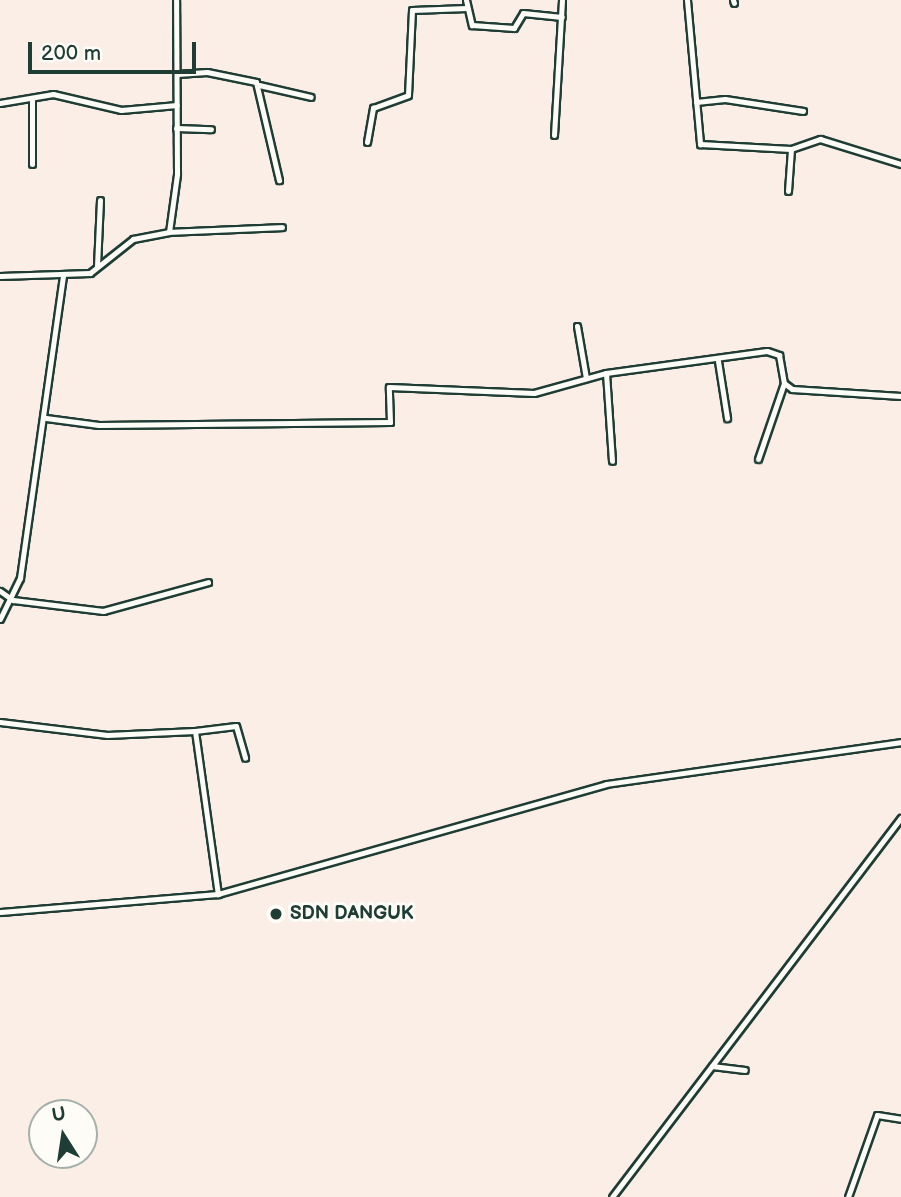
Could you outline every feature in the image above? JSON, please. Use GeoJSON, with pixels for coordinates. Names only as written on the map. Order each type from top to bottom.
{"type":"FeatureCollection","features":[{"type":"Feature","properties":{"kind":"street"},"geometry":{"type":"LineString","coordinates":[[169,232],[177,105],[176,0]]}},
{"type":"Feature","properties":{"kind":"street"},"geometry":{"type":"LineString","coordinates":[[466,0],[472,25],[514,28],[523,13],[562,17]]}},
{"type":"Feature","properties":{"kind":"street"},"geometry":{"type":"LineString","coordinates":[[554,135],[562,0]]}},
{"type":"Feature","properties":{"kind":"street"},"geometry":{"type":"LineString","coordinates":[[687,0],[700,144],[791,149],[820,139],[901,164]]}},
{"type":"Feature","properties":{"kind":"street"},"geometry":{"type":"LineString","coordinates":[[367,142],[373,108],[408,95],[412,10],[467,8]]}},
{"type":"Feature","properties":{"kind":"street"},"geometry":{"type":"LineString","coordinates":[[177,74],[207,72],[311,97]]}},
{"type":"Feature","properties":{"kind":"street"},"geometry":{"type":"LineString","coordinates":[[259,85],[279,180]]}},
{"type":"Feature","properties":{"kind":"street"},"geometry":{"type":"LineString","coordinates":[[0,103],[69,94],[121,110],[177,105]]}},
{"type":"Feature","properties":{"kind":"street"},"geometry":{"type":"LineString","coordinates":[[32,99],[32,164]]}},
{"type":"Feature","properties":{"kind":"street"},"geometry":{"type":"LineString","coordinates":[[696,102],[725,99],[803,111]]}},
{"type":"Feature","properties":{"kind":"street"},"geometry":{"type":"LineString","coordinates":[[176,128],[211,129]]}},
{"type":"Feature","properties":{"kind":"street"},"geometry":{"type":"LineString","coordinates":[[788,191],[791,149]]}},
{"type":"Feature","properties":{"kind":"street"},"geometry":{"type":"LineString","coordinates":[[97,266],[100,200]]}},
{"type":"Feature","properties":{"kind":"street"},"geometry":{"type":"LineString","coordinates":[[0,276],[63,276],[97,266],[133,239],[169,232],[282,227]]}},
{"type":"Feature","properties":{"kind":"street"},"geometry":{"type":"LineString","coordinates":[[0,619],[13,600],[46,418],[63,276]]}},
{"type":"Feature","properties":{"kind":"street"},"geometry":{"type":"LineString","coordinates":[[577,327],[586,378]]}},
{"type":"Feature","properties":{"kind":"street"},"geometry":{"type":"LineString","coordinates":[[46,418],[99,425],[390,422],[389,387],[534,393],[606,373],[718,361],[773,351],[784,383],[758,459]]}},
{"type":"Feature","properties":{"kind":"street"},"geometry":{"type":"LineString","coordinates":[[718,361],[727,418]]}},
{"type":"Feature","properties":{"kind":"street"},"geometry":{"type":"LineString","coordinates":[[606,373],[612,461]]}},
{"type":"Feature","properties":{"kind":"street"},"geometry":{"type":"LineString","coordinates":[[784,383],[901,396]]}},
{"type":"Feature","properties":{"kind":"street"},"geometry":{"type":"LineString","coordinates":[[0,591],[13,600],[103,611],[208,582]]}},
{"type":"Feature","properties":{"kind":"street"},"geometry":{"type":"LineString","coordinates":[[0,722],[107,735],[195,731],[236,726],[245,758]]}},
{"type":"Feature","properties":{"kind":"street"},"geometry":{"type":"LineString","coordinates":[[195,731],[218,894]]}},
{"type":"Feature","properties":{"kind":"street"},"geometry":{"type":"LineString","coordinates":[[0,912],[218,894],[606,784],[901,742]]}},
{"type":"Feature","properties":{"kind":"street"},"geometry":{"type":"LineString","coordinates":[[612,1197],[901,817]]}},
{"type":"Feature","properties":{"kind":"street"},"geometry":{"type":"LineString","coordinates":[[274,878],[275,888]]}},
{"type":"Feature","properties":{"kind":"street"},"geometry":{"type":"LineString","coordinates":[[712,1066],[745,1070]]}},
{"type":"Feature","properties":{"kind":"street"},"geometry":{"type":"LineString","coordinates":[[848,1197],[877,1115],[901,1119]]}},
{"type":"Feature","properties":{"kind":"place","name":"SDN DANGUK"},"geometry":{"type":"Point","coordinates":[276,914]}}]}
